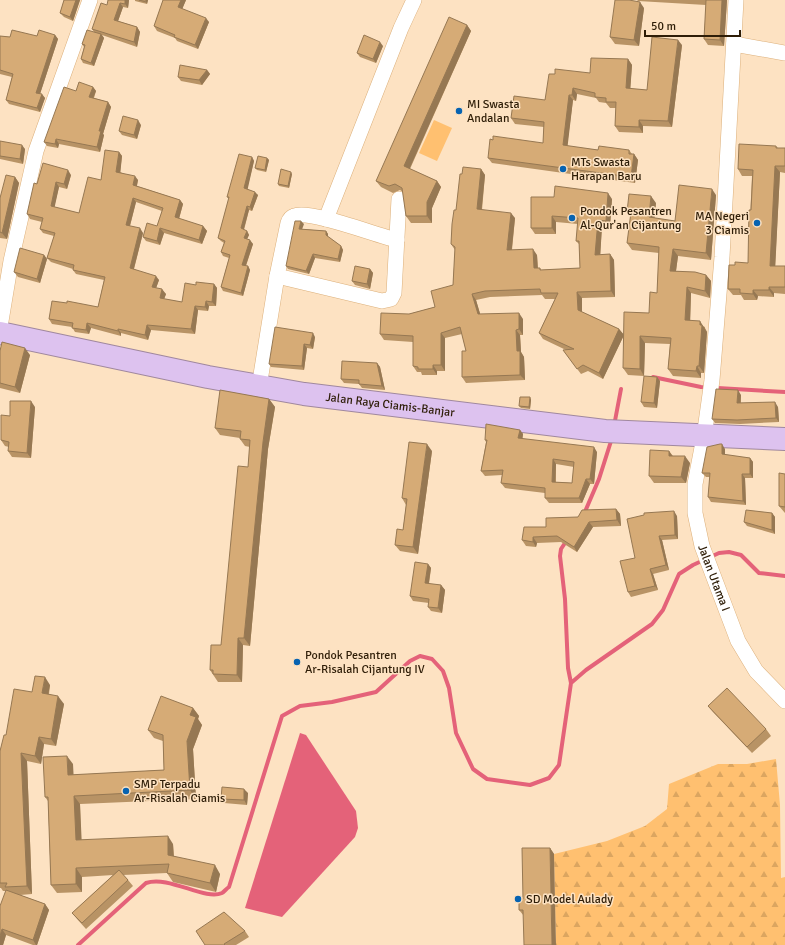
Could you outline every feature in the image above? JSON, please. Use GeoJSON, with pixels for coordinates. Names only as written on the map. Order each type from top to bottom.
{"type":"FeatureCollection","features":[{"type":"Feature","properties":{"kind":"highway","name":"Jalan Raya Ciamis-Banjar"},"geometry":{"type":"LineString","coordinates":[[0,333],[259,387],[304,394],[612,432],[704,437],[785,439]]}},
{"type":"Feature","properties":{"kind":"street"},"geometry":{"type":"LineString","coordinates":[[0,327],[11,261],[36,151],[90,0]]}},
{"type":"Feature","properties":{"kind":"street"},"geometry":{"type":"LineString","coordinates":[[326,219],[398,36],[414,0]]}},
{"type":"Feature","properties":{"kind":"street","name":"Jalan Utama I"},"geometry":{"type":"LineString","coordinates":[[736,0],[722,257],[712,380],[704,437],[695,484],[696,522],[707,562],[727,615],[748,659],[785,701]]}},
{"type":"Feature","properties":{"kind":"street"},"geometry":{"type":"LineString","coordinates":[[734,44],[785,53]]}},
{"type":"Feature","properties":{"kind":"street"},"geometry":{"type":"LineString","coordinates":[[276,276],[382,301],[390,300],[394,294],[399,199]]}},
{"type":"Feature","properties":{"kind":"street"},"geometry":{"type":"LineString","coordinates":[[259,387],[276,276],[290,218],[296,215],[326,219],[397,240]]}},
{"type":"Feature","properties":{"kind":"green space"},"geometry":{"type":"Polygon","coordinates":[[[434,120],[452,128],[437,161],[419,153],[434,120]]]}},
{"type":"Feature","properties":{"kind":"green space"},"geometry":{"type":"Polygon","coordinates":[[[776,759],[780,805],[781,878],[785,877],[785,945],[556,945],[554,854],[607,841],[645,826],[667,809],[669,784],[718,764],[747,764],[776,759]]]}},
{"type":"Feature","properties":{"kind":"shaded area"},"geometry":{"type":"Polygon","coordinates":[[[300,733],[306,735],[356,811],[358,828],[355,837],[282,917],[245,908],[300,733]]]}},
{"type":"Feature","properties":{"kind":"building"},"geometry":{"type":"Polygon","coordinates":[[[64,0],[76,0],[70,17],[60,13],[64,0]]]}},
{"type":"Feature","properties":{"kind":"building"},"geometry":{"type":"Polygon","coordinates":[[[108,0],[125,0],[125,4],[120,3],[114,20],[137,27],[134,42],[92,29],[101,3],[107,5],[108,0]]]}},
{"type":"Feature","properties":{"kind":"building"},"geometry":{"type":"Polygon","coordinates":[[[163,0],[181,0],[178,7],[206,18],[195,45],[174,37],[175,35],[154,26],[163,0]]]}},
{"type":"Feature","properties":{"kind":"building"},"geometry":{"type":"Polygon","coordinates":[[[615,0],[640,2],[634,40],[610,37],[615,0]]]}},
{"type":"Feature","properties":{"kind":"building"},"geometry":{"type":"Polygon","coordinates":[[[706,0],[722,0],[720,40],[704,39],[706,0]]]}},
{"type":"Feature","properties":{"kind":"building"},"geometry":{"type":"Polygon","coordinates":[[[449,17],[467,25],[404,166],[437,181],[427,202],[427,216],[406,216],[402,188],[395,184],[389,186],[376,181],[449,17]]]}},
{"type":"Feature","properties":{"kind":"building"},"geometry":{"type":"Polygon","coordinates":[[[12,30],[37,36],[39,30],[55,35],[36,93],[42,94],[37,108],[6,100],[13,74],[0,70],[0,36],[10,37],[12,30]]]}},
{"type":"Feature","properties":{"kind":"building"},"geometry":{"type":"Polygon","coordinates":[[[87,30],[101,34],[91,63],[81,59],[85,45],[82,44],[87,30]]]}},
{"type":"Feature","properties":{"kind":"building"},"geometry":{"type":"Polygon","coordinates":[[[364,35],[380,42],[373,59],[357,53],[364,35]]]}},
{"type":"Feature","properties":{"kind":"building"},"geometry":{"type":"Polygon","coordinates":[[[652,37],[678,40],[668,121],[639,120],[639,127],[615,126],[616,102],[606,102],[606,98],[595,97],[595,93],[573,88],[572,95],[569,95],[563,145],[598,150],[599,146],[629,150],[629,154],[634,154],[631,177],[488,158],[490,139],[493,140],[493,136],[543,143],[544,122],[511,118],[514,96],[545,100],[549,74],[555,74],[555,69],[590,73],[591,58],[628,59],[626,88],[647,90],[652,37]]]}},
{"type":"Feature","properties":{"kind":"building"},"geometry":{"type":"Polygon","coordinates":[[[180,65],[207,70],[199,80],[178,77],[180,65]]]}},
{"type":"Feature","properties":{"kind":"building"},"geometry":{"type":"Polygon","coordinates":[[[79,82],[93,87],[89,97],[108,102],[99,131],[101,131],[97,147],[56,139],[55,144],[44,142],[64,87],[76,91],[79,82]]]}},
{"type":"Feature","properties":{"kind":"building"},"geometry":{"type":"Polygon","coordinates":[[[123,116],[138,120],[134,135],[119,131],[123,116]]]}},
{"type":"Feature","properties":{"kind":"building"},"geometry":{"type":"Polygon","coordinates":[[[0,141],[22,145],[20,159],[0,156],[0,141]]]}},
{"type":"Feature","properties":{"kind":"building"},"geometry":{"type":"Polygon","coordinates":[[[739,144],[776,146],[776,148],[785,148],[785,166],[775,166],[770,266],[785,266],[785,287],[769,287],[769,290],[753,290],[753,294],[740,293],[740,289],[728,289],[729,265],[735,265],[735,262],[748,263],[749,210],[751,210],[753,170],[738,169],[739,144]]]}},
{"type":"Feature","properties":{"kind":"building"},"geometry":{"type":"Polygon","coordinates":[[[105,150],[119,152],[116,172],[135,176],[133,185],[180,200],[175,217],[203,226],[199,240],[160,228],[157,241],[143,237],[147,223],[157,226],[163,208],[133,198],[126,225],[140,228],[130,268],[156,276],[152,287],[162,289],[160,298],[182,302],[185,283],[196,285],[196,282],[214,284],[212,302],[206,301],[205,307],[195,306],[191,329],[147,325],[145,335],[118,329],[118,331],[87,323],[86,330],[72,328],[73,323],[49,319],[52,301],[67,303],[67,301],[98,307],[105,277],[73,270],[74,265],[47,258],[55,233],[40,229],[43,218],[27,214],[34,183],[37,184],[43,163],[68,170],[64,184],[56,182],[51,206],[79,213],[88,177],[101,180],[105,150]]]}},
{"type":"Feature","properties":{"kind":"building"},"geometry":{"type":"Polygon","coordinates":[[[239,154],[252,157],[244,188],[255,192],[250,207],[247,206],[241,228],[247,231],[244,238],[250,240],[242,265],[248,266],[241,293],[221,287],[230,255],[221,252],[225,241],[218,238],[229,197],[227,197],[239,154]]]}},
{"type":"Feature","properties":{"kind":"building"},"geometry":{"type":"Polygon","coordinates":[[[258,156],[267,158],[265,170],[255,168],[258,156]]]}},
{"type":"Feature","properties":{"kind":"building"},"geometry":{"type":"Polygon","coordinates":[[[463,167],[481,169],[477,209],[511,213],[507,250],[533,249],[534,268],[540,268],[540,270],[580,268],[579,241],[576,241],[578,218],[552,216],[552,228],[531,228],[531,197],[554,197],[555,186],[608,193],[606,221],[598,220],[595,255],[610,254],[611,291],[577,292],[578,310],[619,329],[599,373],[583,365],[577,369],[563,350],[574,349],[539,333],[558,293],[541,293],[540,289],[485,291],[472,294],[478,314],[519,313],[519,329],[516,330],[517,351],[520,351],[520,375],[462,377],[462,351],[466,351],[460,327],[441,333],[441,365],[433,365],[433,369],[418,369],[418,367],[413,366],[413,336],[380,334],[381,313],[409,314],[435,307],[431,291],[453,285],[455,247],[451,244],[452,224],[454,210],[456,210],[460,174],[462,174],[463,167]]]}},
{"type":"Feature","properties":{"kind":"building"},"geometry":{"type":"Polygon","coordinates":[[[281,169],[291,172],[288,186],[278,184],[281,169]]]}},
{"type":"Feature","properties":{"kind":"building"},"geometry":{"type":"Polygon","coordinates":[[[6,175],[15,177],[2,233],[0,232],[0,198],[6,175]]]}},
{"type":"Feature","properties":{"kind":"building"},"geometry":{"type":"Polygon","coordinates":[[[679,185],[712,189],[706,253],[673,249],[670,271],[695,272],[706,275],[705,291],[687,287],[685,320],[700,321],[700,325],[702,325],[699,366],[697,366],[696,371],[668,369],[671,338],[640,336],[640,369],[623,368],[624,312],[649,313],[650,292],[657,293],[659,247],[627,243],[631,212],[627,212],[629,194],[651,196],[649,217],[675,221],[679,185]]]}},
{"type":"Feature","properties":{"kind":"building"},"geometry":{"type":"Polygon","coordinates":[[[295,221],[301,221],[299,229],[326,231],[326,235],[341,246],[338,259],[313,254],[306,271],[286,266],[295,221]]]}},
{"type":"Feature","properties":{"kind":"building"},"geometry":{"type":"Polygon","coordinates":[[[20,248],[44,255],[37,279],[14,272],[20,248]]]}},
{"type":"Feature","properties":{"kind":"building"},"geometry":{"type":"Polygon","coordinates":[[[355,266],[370,269],[367,284],[352,281],[355,266]]]}},
{"type":"Feature","properties":{"kind":"building"},"geometry":{"type":"Polygon","coordinates":[[[275,327],[313,333],[310,345],[304,344],[302,366],[269,364],[275,327]]]}},
{"type":"Feature","properties":{"kind":"building"},"geometry":{"type":"Polygon","coordinates":[[[2,342],[25,348],[15,387],[0,383],[0,351],[2,342]]]}},
{"type":"Feature","properties":{"kind":"building"},"geometry":{"type":"Polygon","coordinates":[[[342,361],[377,363],[382,386],[359,384],[359,380],[341,379],[342,361]]]}},
{"type":"Feature","properties":{"kind":"building"},"geometry":{"type":"Polygon","coordinates":[[[644,376],[657,377],[654,403],[641,402],[644,376]]]}},
{"type":"Feature","properties":{"kind":"building"},"geometry":{"type":"Polygon","coordinates":[[[716,389],[738,390],[737,403],[775,402],[776,418],[737,420],[712,419],[716,389]]]}},
{"type":"Feature","properties":{"kind":"building"},"geometry":{"type":"Polygon","coordinates":[[[220,390],[269,399],[263,442],[244,638],[238,638],[237,675],[213,674],[213,670],[210,670],[211,645],[221,645],[238,466],[248,467],[250,440],[240,439],[241,431],[215,428],[220,390]]]}},
{"type":"Feature","properties":{"kind":"building"},"geometry":{"type":"Polygon","coordinates":[[[520,397],[530,397],[529,407],[519,406],[520,397]]]}},
{"type":"Feature","properties":{"kind":"building"},"geometry":{"type":"Polygon","coordinates":[[[10,401],[31,401],[27,453],[8,451],[9,442],[1,440],[1,415],[10,416],[10,401]]]}},
{"type":"Feature","properties":{"kind":"building"},"geometry":{"type":"Polygon","coordinates":[[[486,424],[520,430],[518,438],[594,447],[590,479],[586,479],[579,498],[545,498],[545,488],[501,483],[503,470],[481,471],[487,440],[485,440],[486,424]],[[553,459],[552,482],[572,483],[574,462],[553,459]]]}},
{"type":"Feature","properties":{"kind":"building"},"geometry":{"type":"Polygon","coordinates":[[[409,442],[427,444],[413,547],[395,545],[397,529],[403,530],[407,499],[402,498],[409,442]]]}},
{"type":"Feature","properties":{"kind":"building"},"geometry":{"type":"Polygon","coordinates":[[[722,444],[722,454],[750,458],[750,474],[742,474],[743,501],[708,497],[710,473],[702,473],[707,447],[722,444]]]}},
{"type":"Feature","properties":{"kind":"building"},"geometry":{"type":"Polygon","coordinates":[[[650,450],[669,451],[669,456],[685,456],[681,477],[649,476],[650,450]]]}},
{"type":"Feature","properties":{"kind":"building"},"geometry":{"type":"Polygon","coordinates":[[[779,473],[785,474],[785,507],[779,506],[779,473]]]}},
{"type":"Feature","properties":{"kind":"building"},"geometry":{"type":"Polygon","coordinates":[[[616,509],[617,520],[589,522],[574,547],[557,536],[533,537],[533,542],[522,540],[524,527],[546,527],[546,518],[578,517],[582,510],[616,509]]]}},
{"type":"Feature","properties":{"kind":"building"},"geometry":{"type":"Polygon","coordinates":[[[746,510],[772,513],[772,530],[744,522],[746,510]]]}},
{"type":"Feature","properties":{"kind":"building"},"geometry":{"type":"Polygon","coordinates":[[[674,511],[675,535],[659,536],[666,565],[650,569],[655,586],[628,592],[620,561],[635,558],[627,519],[644,515],[644,513],[674,511]]]}},
{"type":"Feature","properties":{"kind":"building"},"geometry":{"type":"Polygon","coordinates":[[[415,562],[428,564],[425,583],[441,585],[438,608],[428,607],[429,599],[410,596],[415,562]]]}},
{"type":"Feature","properties":{"kind":"building"},"geometry":{"type":"Polygon","coordinates":[[[35,676],[45,677],[42,693],[58,696],[51,739],[39,737],[35,756],[21,753],[27,886],[5,887],[7,883],[0,883],[0,751],[4,735],[6,735],[14,689],[32,692],[35,676]]]}},
{"type":"Feature","properties":{"kind":"building"},"geometry":{"type":"Polygon","coordinates":[[[727,688],[766,729],[747,747],[708,706],[727,688]]]}},
{"type":"Feature","properties":{"kind":"building"},"geometry":{"type":"Polygon","coordinates":[[[161,696],[193,708],[190,715],[196,717],[187,741],[190,790],[74,796],[76,840],[168,836],[168,855],[215,865],[210,883],[167,873],[169,864],[76,868],[76,884],[51,885],[48,797],[45,797],[43,757],[67,756],[68,775],[164,770],[163,735],[148,730],[161,696]]]}},
{"type":"Feature","properties":{"kind":"building"},"geometry":{"type":"Polygon","coordinates":[[[222,787],[244,789],[244,800],[221,799],[222,787]]]}},
{"type":"Feature","properties":{"kind":"building"},"geometry":{"type":"Polygon","coordinates":[[[522,848],[550,848],[552,945],[524,945],[523,910],[519,910],[519,899],[523,899],[522,848]]]}},
{"type":"Feature","properties":{"kind":"building"},"geometry":{"type":"Polygon","coordinates":[[[119,870],[128,880],[82,923],[72,913],[119,870]]]}},
{"type":"Feature","properties":{"kind":"building"},"geometry":{"type":"Polygon","coordinates":[[[6,890],[45,904],[33,940],[2,929],[0,936],[0,906],[6,890]]]}},
{"type":"Feature","properties":{"kind":"building"},"geometry":{"type":"Polygon","coordinates":[[[224,912],[245,931],[224,944],[225,945],[205,945],[196,931],[224,912]]]}},
{"type":"Feature","properties":{"kind":"waterway"},"geometry":{"type":"LineString","coordinates":[[653,377],[701,387],[785,392]]}},
{"type":"Feature","properties":{"kind":"waterway"},"geometry":{"type":"LineString","coordinates":[[614,426],[621,389]]}},
{"type":"Feature","properties":{"kind":"waterway"},"geometry":{"type":"LineString","coordinates":[[584,514],[599,479],[612,438]]}},
{"type":"Feature","properties":{"kind":"waterway"},"geometry":{"type":"LineString","coordinates":[[567,540],[561,549],[560,556],[565,599],[568,668],[571,683]]}},
{"type":"Feature","properties":{"kind":"waterway"},"geometry":{"type":"LineString","coordinates":[[78,945],[146,883],[155,881],[165,882],[206,894],[215,895],[222,893],[229,887],[282,716],[300,706],[332,702],[376,692],[410,661],[420,656],[432,659],[443,671],[449,688],[456,733],[473,769],[487,779],[530,785],[549,778],[559,765],[571,683],[586,670],[652,624],[663,610],[679,574],[693,565],[719,553],[729,552],[741,555],[759,573],[785,576]]}},
{"type":"Feature","properties":{"kind":"place","name":"MI Swasta Andalan"},"geometry":{"type":"Point","coordinates":[459,111]}},
{"type":"Feature","properties":{"kind":"place","name":"MTs Swasta Harapan Baru"},"geometry":{"type":"Point","coordinates":[563,169]}},
{"type":"Feature","properties":{"kind":"place","name":"Pondok Pesantren Al-Qur'an Cijantung"},"geometry":{"type":"Point","coordinates":[572,218]}},
{"type":"Feature","properties":{"kind":"place","name":"MA Negeri 3 Ciamis"},"geometry":{"type":"Point","coordinates":[757,223]}},
{"type":"Feature","properties":{"kind":"place","name":"Pondok Pesantren Ar-Risalah Cijantung IV"},"geometry":{"type":"Point","coordinates":[297,662]}},
{"type":"Feature","properties":{"kind":"place","name":"SMP Terpadu Ar-Risalah Ciamis"},"geometry":{"type":"Point","coordinates":[126,791]}},
{"type":"Feature","properties":{"kind":"place","name":"SD Model Aulady"},"geometry":{"type":"Point","coordinates":[518,899]}}]}
